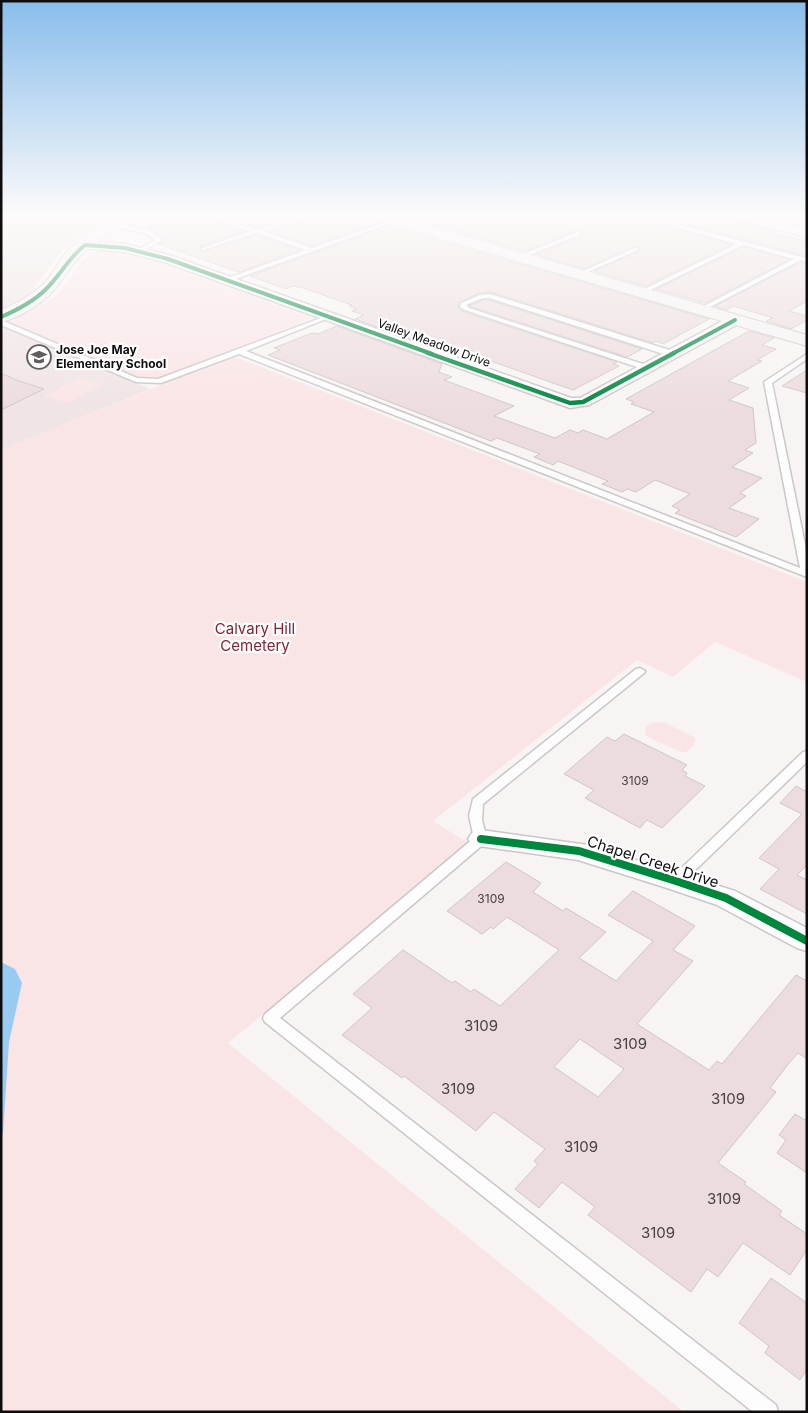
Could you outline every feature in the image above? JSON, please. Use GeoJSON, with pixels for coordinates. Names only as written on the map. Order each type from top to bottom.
{"type":"FeatureCollection","features":[{"type":"Feature","properties":{"kind":"street"},"geometry":{"type":"LineString","coordinates":[[1,317],[24,306],[42,293],[53,279]]}},
{"type":"Feature","properties":{"kind":"street","name":"Valley Meadow Drive"},"geometry":{"type":"LineString","coordinates":[[224,279],[566,402],[583,402],[735,320]]}},
{"type":"Feature","properties":{"kind":"street"},"geometry":{"type":"LineString","coordinates":[[595,279],[807,341]]}},
{"type":"Feature","properties":{"kind":"street","name":"Chapel Creek Drive"},"geometry":{"type":"LineString","coordinates":[[481,839],[578,851],[676,881],[726,898],[807,941]]}},
{"type":"Feature","properties":{"kind":"lane"},"geometry":{"type":"LineString","coordinates":[[640,293],[669,279]]}},
{"type":"Feature","properties":{"kind":"lane"},"geometry":{"type":"LineString","coordinates":[[700,310],[763,279]]}},
{"type":"Feature","properties":{"kind":"lane"},"geometry":{"type":"LineString","coordinates":[[646,368],[466,309],[463,307],[464,304],[482,296],[490,296],[673,354]]}},
{"type":"Feature","properties":{"kind":"lane"},"geometry":{"type":"LineString","coordinates":[[1,322],[136,380],[148,382],[175,376],[328,317]]}},
{"type":"Feature","properties":{"kind":"lane"},"geometry":{"type":"LineString","coordinates":[[239,351],[806,574]]}},
{"type":"Feature","properties":{"kind":"lane"},"geometry":{"type":"LineString","coordinates":[[806,574],[768,382],[807,356]]}},
{"type":"Feature","properties":{"kind":"lane"},"geometry":{"type":"LineString","coordinates":[[640,671],[477,802],[474,810],[475,820],[481,839],[270,1018],[769,1412]]}},
{"type":"Feature","properties":{"kind":"lane"},"geometry":{"type":"LineString","coordinates":[[676,881],[807,756]]}},
{"type":"Feature","properties":{"kind":"shaded area"},"geometry":{"type":"Polygon","coordinates":[[[1,279],[41,279],[31,292],[1,309],[1,279]]]}},
{"type":"Feature","properties":{"kind":"shaded area","name":"Jose Joe May Elementary School"},"geometry":{"type":"Polygon","coordinates":[[[2,325],[150,389],[1,450],[2,325]]]}},
{"type":"Feature","properties":{"kind":"green space"},"geometry":{"type":"Polygon","coordinates":[[[70,279],[204,279],[313,318],[169,376],[141,379],[7,321],[45,303],[70,279]]]}},
{"type":"Feature","properties":{"kind":"green space","name":"Calvary Hill Cemetery"},"geometry":{"type":"Polygon","coordinates":[[[227,358],[238,358],[807,582],[807,682],[715,642],[673,677],[637,660],[433,821],[470,844],[228,1043],[684,1412],[1,1412],[1,450],[227,358]]]}},
{"type":"Feature","properties":{"kind":"green space"},"geometry":{"type":"Polygon","coordinates":[[[81,377],[103,384],[67,403],[44,396],[81,377]]]}},
{"type":"Feature","properties":{"kind":"green space"},"geometry":{"type":"Polygon","coordinates":[[[657,722],[665,723],[695,738],[694,745],[686,752],[681,752],[650,738],[645,734],[646,726],[657,722]]]}},
{"type":"Feature","properties":{"kind":"water"},"geometry":{"type":"Polygon","coordinates":[[[1,962],[15,969],[22,983],[9,1042],[3,1133],[1,1134],[1,962]]]}},
{"type":"Feature","properties":{"kind":"building"},"geometry":{"type":"Polygon","coordinates":[[[258,279],[571,279],[709,319],[663,344],[656,341],[653,343],[491,292],[479,293],[459,303],[458,308],[464,312],[617,362],[613,364],[619,366],[573,390],[448,346],[446,352],[355,319],[364,315],[352,311],[357,309],[349,306],[352,305],[303,288],[293,286],[286,289],[258,279]]]}},
{"type":"Feature","properties":{"kind":"building"},"geometry":{"type":"Polygon","coordinates":[[[621,279],[660,279],[645,286],[621,279]]]}},
{"type":"Feature","properties":{"kind":"building"},"geometry":{"type":"Polygon","coordinates":[[[677,279],[752,279],[705,303],[656,289],[677,279]]]}},
{"type":"Feature","properties":{"kind":"building"},"geometry":{"type":"Polygon","coordinates":[[[768,279],[807,279],[807,301],[789,311],[807,316],[807,320],[791,329],[766,321],[773,318],[733,306],[726,310],[715,306],[768,279]]]}},
{"type":"Feature","properties":{"kind":"building"},"geometry":{"type":"Polygon","coordinates":[[[483,300],[489,300],[642,349],[627,357],[469,306],[483,300]]]}},
{"type":"Feature","properties":{"kind":"building"},"geometry":{"type":"Polygon","coordinates":[[[337,326],[442,364],[439,372],[452,377],[444,380],[514,406],[494,416],[555,438],[570,430],[578,433],[583,430],[607,439],[654,412],[631,404],[634,402],[626,399],[749,331],[774,338],[762,345],[776,349],[757,360],[762,361],[728,381],[749,388],[729,400],[753,408],[756,443],[745,450],[753,453],[732,467],[762,478],[740,493],[746,496],[729,508],[759,519],[736,537],[675,513],[680,510],[672,506],[690,494],[655,480],[636,492],[627,489],[622,492],[602,484],[608,481],[558,461],[553,465],[534,457],[540,454],[497,438],[491,441],[268,355],[280,350],[274,348],[312,333],[318,334],[337,326]]]}},
{"type":"Feature","properties":{"kind":"building"},"geometry":{"type":"Polygon","coordinates":[[[807,370],[807,393],[782,386],[807,370]]]}},
{"type":"Feature","properties":{"kind":"building"},"geometry":{"type":"Polygon","coordinates":[[[1,373],[16,380],[44,389],[1,410],[1,373]]]}},
{"type":"Feature","properties":{"kind":"building"},"geometry":{"type":"Polygon","coordinates":[[[624,734],[687,765],[682,770],[687,773],[685,776],[705,786],[662,828],[647,820],[640,828],[585,798],[594,790],[564,774],[607,737],[615,741],[624,734]]]}},
{"type":"Feature","properties":{"kind":"building"},"geometry":{"type":"Polygon","coordinates":[[[796,786],[807,792],[807,865],[797,875],[807,880],[807,914],[760,889],[779,869],[759,858],[802,814],[780,803],[796,786]]]}},
{"type":"Feature","properties":{"kind":"building"},"geometry":{"type":"Polygon","coordinates":[[[506,862],[541,883],[533,892],[563,911],[566,908],[606,932],[579,958],[616,981],[653,941],[608,915],[633,891],[695,926],[673,950],[693,961],[637,1024],[709,1070],[717,1061],[722,1064],[796,975],[807,981],[807,1059],[798,1053],[789,1063],[770,1088],[776,1092],[718,1163],[746,1182],[744,1184],[782,1211],[779,1215],[807,1234],[807,1250],[790,1275],[743,1243],[718,1277],[707,1269],[691,1292],[588,1215],[595,1207],[562,1182],[539,1208],[515,1189],[538,1164],[534,1161],[545,1149],[494,1112],[476,1131],[404,1076],[402,1078],[342,1035],[372,1008],[353,994],[403,950],[452,983],[455,981],[471,992],[474,989],[500,1006],[559,950],[507,917],[493,929],[491,927],[482,934],[447,911],[506,862]],[[580,1039],[554,1067],[598,1097],[624,1069],[580,1039]]]}},
{"type":"Feature","properties":{"kind":"building"},"geometry":{"type":"Polygon","coordinates":[[[795,1114],[807,1121],[807,1173],[777,1153],[786,1140],[779,1135],[795,1114]]]}},
{"type":"Feature","properties":{"kind":"building"},"geometry":{"type":"Polygon","coordinates":[[[771,1278],[807,1303],[807,1369],[800,1380],[765,1353],[769,1346],[739,1323],[771,1278]]]}},
{"type":"Feature","properties":{"kind":"cycle path"},"geometry":{"type":"LineString","coordinates":[[1,317],[40,295],[55,279]]}},
{"type":"Feature","properties":{"kind":"cycle path"},"geometry":{"type":"LineString","coordinates":[[223,279],[570,403],[583,402],[735,320]]}},
{"type":"Feature","properties":{"kind":"cycle path"},"geometry":{"type":"LineString","coordinates":[[481,839],[579,851],[676,881],[726,898],[807,941]]}},
{"type":"Feature","properties":{"kind":"place","name":"Jose Joe May Elementary School"},"geometry":{"type":"Point","coordinates":[39,357]}}]}
